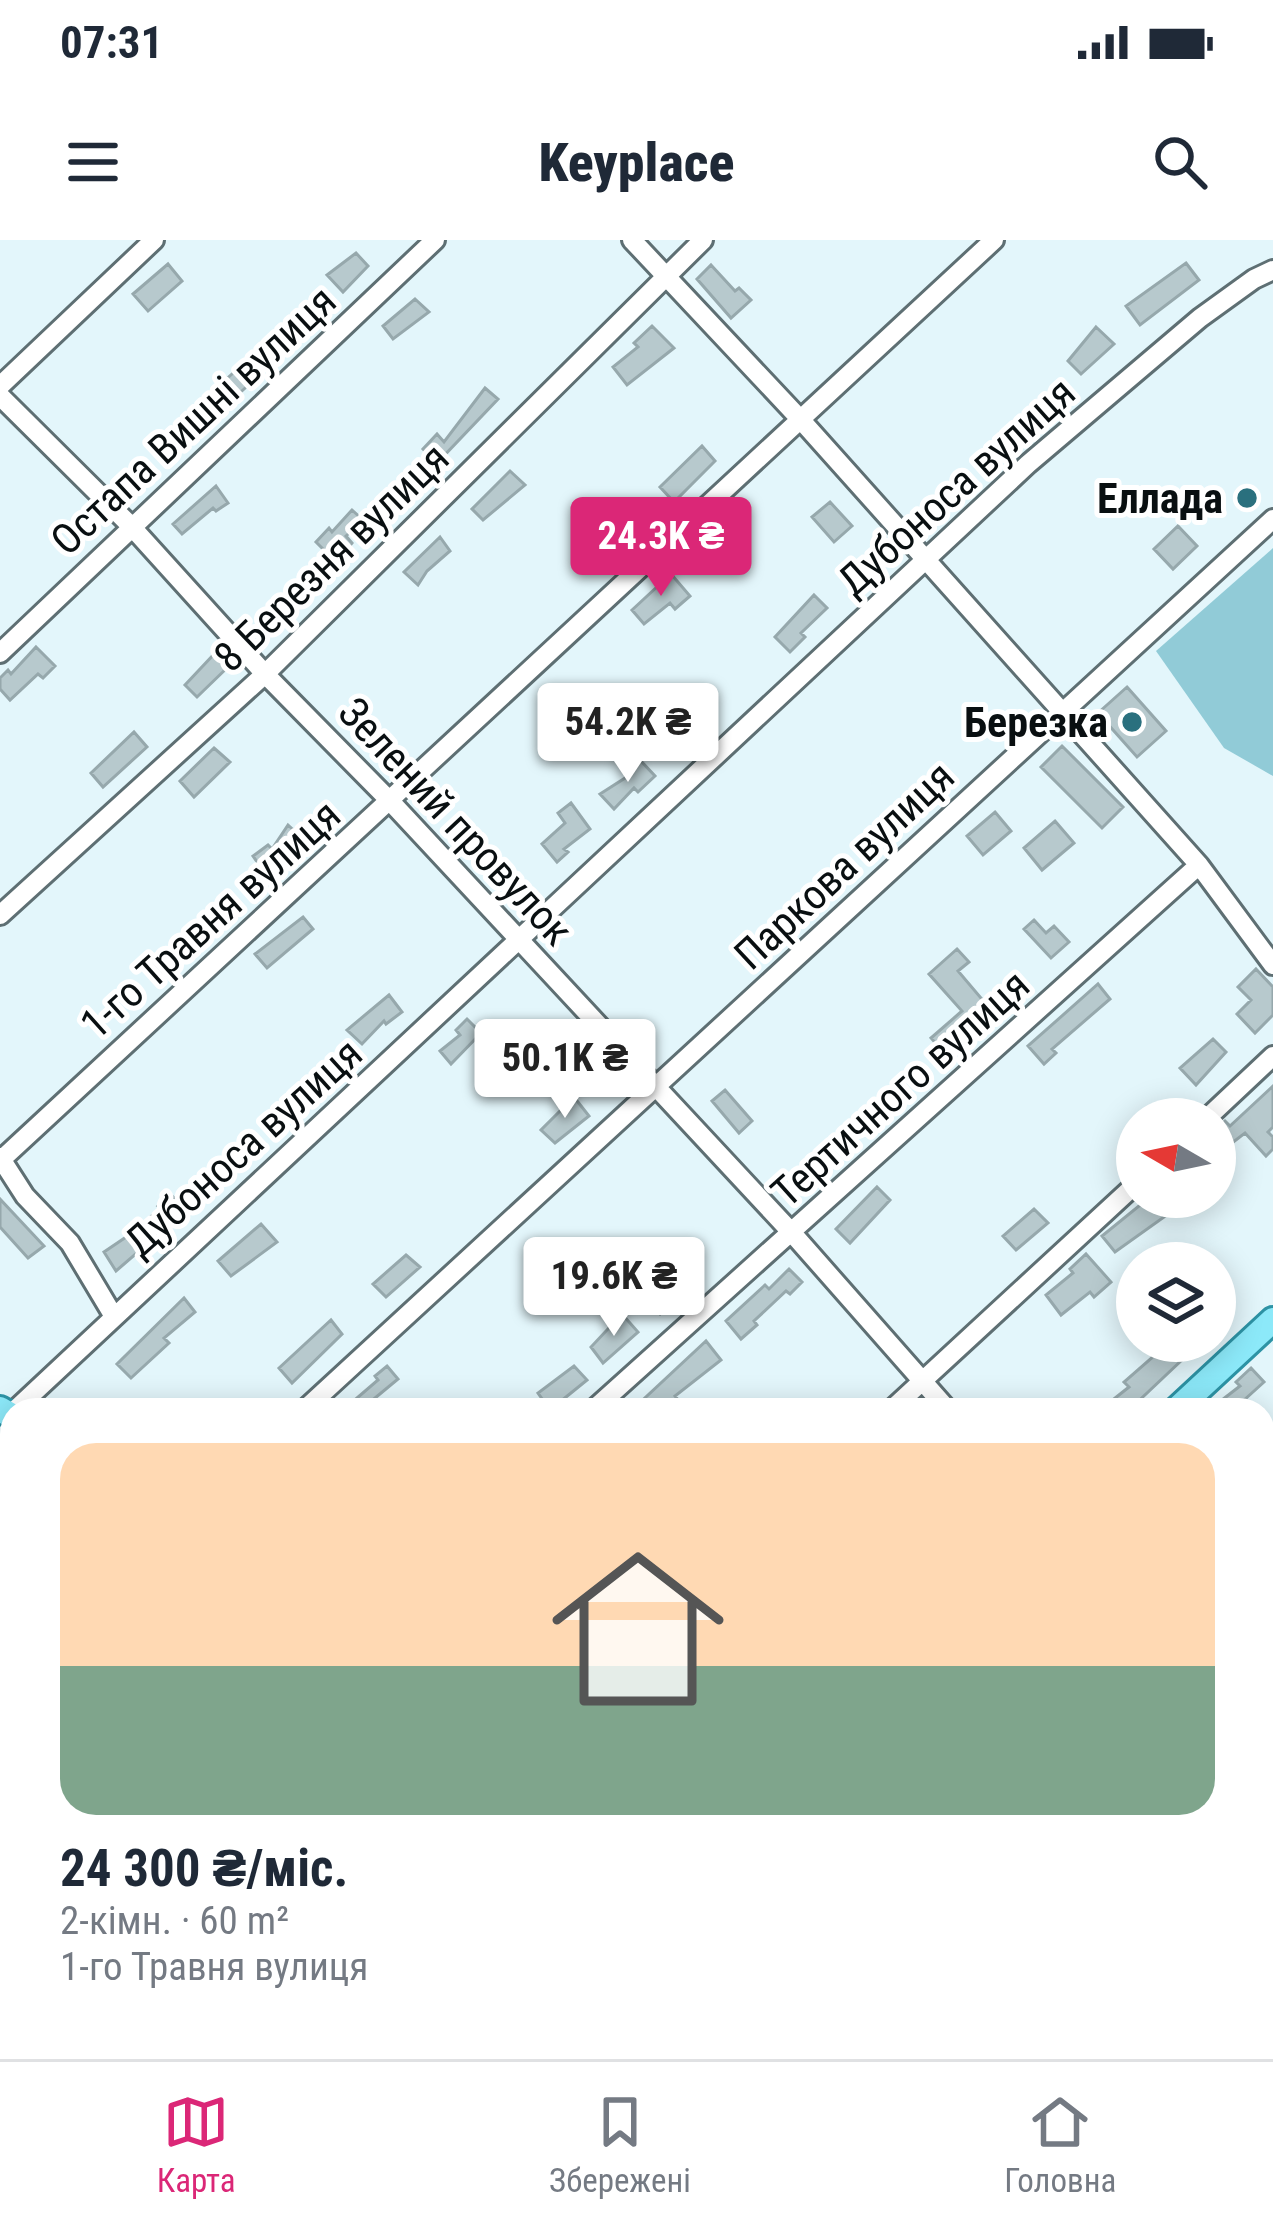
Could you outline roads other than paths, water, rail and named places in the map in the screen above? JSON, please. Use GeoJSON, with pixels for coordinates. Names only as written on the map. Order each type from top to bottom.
{"type":"FeatureCollection","features":[{"type":"Feature","properties":{"kind":"main road"},"geometry":{"type":"LineString","coordinates":[[1189,1398],[1273,1320]]}},
{"type":"Feature","properties":{"kind":"street"},"geometry":{"type":"LineString","coordinates":[[1,386],[154,240]]}},
{"type":"Feature","properties":{"kind":"street","name":"Остапа Вишні вулиця"},"geometry":{"type":"LineString","coordinates":[[0,653],[435,240]]}},
{"type":"Feature","properties":{"kind":"street"},"geometry":{"type":"LineString","coordinates":[[632,240],[801,420],[1199,866],[1273,965]]}},
{"type":"Feature","properties":{"kind":"street","name":"8 Березня вулиця"},"geometry":{"type":"LineString","coordinates":[[0,915],[265,674],[703,240]]}},
{"type":"Feature","properties":{"kind":"street","name":"1-го Травня вулиця"},"geometry":{"type":"LineString","coordinates":[[0,1159],[994,240]]}},
{"type":"Feature","properties":{"kind":"street","name":"Дубоноса вулиця"},"geometry":{"type":"LineString","coordinates":[[26,1398],[1028,464],[1200,318],[1273,270]]}},
{"type":"Feature","properties":{"kind":"street","name":"Зелений провулок"},"geometry":{"type":"LineString","coordinates":[[1,386],[265,674],[391,802],[793,1234],[937,1398]]}},
{"type":"Feature","properties":{"kind":"street","name":"Паркова вулиця"},"geometry":{"type":"LineString","coordinates":[[317,1398],[1273,519]]}},
{"type":"Feature","properties":{"kind":"street"},"geometry":{"type":"LineString","coordinates":[[234,638],[247,648],[265,652],[298,642]]}},
{"type":"Feature","properties":{"kind":"street"},"geometry":{"type":"LineString","coordinates":[[227,708],[266,697],[297,707]]}},
{"type":"Feature","properties":{"kind":"street","name":"Тертичного вулиця"},"geometry":{"type":"LineString","coordinates":[[606,1398],[1199,866]]}},
{"type":"Feature","properties":{"kind":"street"},"geometry":{"type":"LineString","coordinates":[[1228,1098],[1273,1056]]}},
{"type":"Feature","properties":{"kind":"street"},"geometry":{"type":"LineString","coordinates":[[0,1159],[25,1196]]}},
{"type":"Feature","properties":{"kind":"street"},"geometry":{"type":"LineString","coordinates":[[0,1177],[11,1178],[70,1243],[113,1315]]}},
{"type":"Feature","properties":{"kind":"street"},"geometry":{"type":"LineString","coordinates":[[904,1398],[1116,1202]]}},
{"type":"Feature","properties":{"kind":"place","name":"Еллада"},"geometry":{"type":"Point","coordinates":[1247,498]}},
{"type":"Feature","properties":{"kind":"place","name":"Березка"},"geometry":{"type":"Point","coordinates":[1132,722]}}]}
